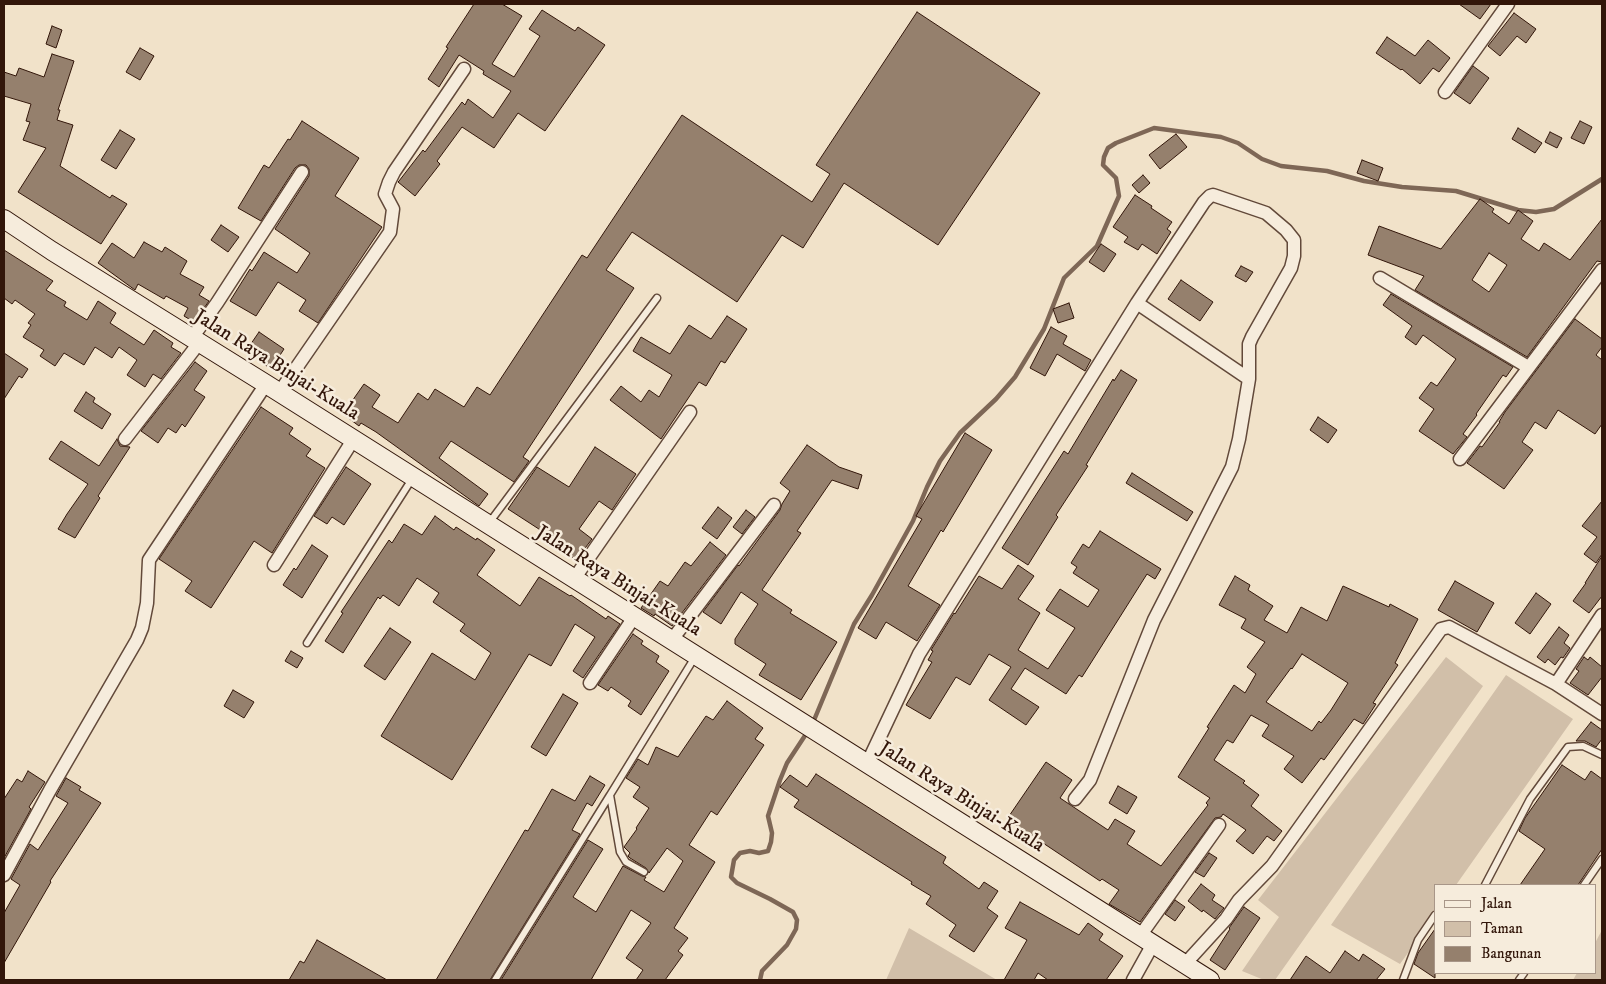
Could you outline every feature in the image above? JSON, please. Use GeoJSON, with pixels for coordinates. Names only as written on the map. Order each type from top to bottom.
{"type":"FeatureCollection","features":[{"type":"Feature","properties":{"kind":"main road","name":"Jalan Raya Binjai-Kuala"},"geometry":{"type":"LineString","coordinates":[[4,219],[1210,980]]}},
{"type":"Feature","properties":{"kind":"street"},"geometry":{"type":"LineString","coordinates":[[1445,92],[1508,4]]}},
{"type":"Feature","properties":{"kind":"street"},"geometry":{"type":"LineString","coordinates":[[4,875],[50,790],[137,640],[142,628],[147,603],[149,560],[390,232],[393,209],[385,194],[389,182],[464,69]]}},
{"type":"Feature","properties":{"kind":"street"},"geometry":{"type":"LineString","coordinates":[[125,439],[195,340],[302,172]]}},
{"type":"Feature","properties":{"kind":"street"},"geometry":{"type":"LineString","coordinates":[[867,764],[919,654],[1137,303],[1210,196],[1232,201],[1266,214],[1286,230],[1294,240],[1294,256],[1291,268],[1252,337],[1248,350],[1249,378],[1232,467],[1154,620],[1090,780],[1075,799]]}},
{"type":"Feature","properties":{"kind":"street"},"geometry":{"type":"LineString","coordinates":[[1460,459],[1602,270]]}},
{"type":"Feature","properties":{"kind":"street"},"geometry":{"type":"LineString","coordinates":[[1380,278],[1528,367]]}},
{"type":"Feature","properties":{"kind":"street"},"geometry":{"type":"LineString","coordinates":[[1137,303],[1249,378]]}},
{"type":"Feature","properties":{"kind":"street"},"geometry":{"type":"LineString","coordinates":[[574,579],[690,412]]}},
{"type":"Feature","properties":{"kind":"street"},"geometry":{"type":"LineString","coordinates":[[274,565],[354,440]]}},
{"type":"Feature","properties":{"kind":"street"},"geometry":{"type":"LineString","coordinates":[[671,641],[774,505]]}},
{"type":"Feature","properties":{"kind":"street"},"geometry":{"type":"LineString","coordinates":[[1556,684],[1602,615]]}},
{"type":"Feature","properties":{"kind":"street"},"geometry":{"type":"LineString","coordinates":[[590,683],[634,617]]}},
{"type":"Feature","properties":{"kind":"street"},"geometry":{"type":"LineString","coordinates":[[1185,964],[1226,919],[1239,900],[1272,866],[1441,630],[1449,627],[1556,684],[1602,714]]}},
{"type":"Feature","properties":{"kind":"street"},"geometry":{"type":"LineString","coordinates":[[1133,980],[1146,940],[1219,824]]}},
{"type":"Feature","properties":{"kind":"lane"},"geometry":{"type":"LineString","coordinates":[[487,525],[658,298]]}},
{"type":"Feature","properties":{"kind":"lane"},"geometry":{"type":"LineString","coordinates":[[307,643],[413,478]]}},
{"type":"Feature","properties":{"kind":"lane"},"geometry":{"type":"LineString","coordinates":[[495,980],[696,656]]}},
{"type":"Feature","properties":{"kind":"lane"},"geometry":{"type":"LineString","coordinates":[[1486,884],[1530,799],[1568,747],[1583,746],[1592,752],[1602,755]]}},
{"type":"Feature","properties":{"kind":"lane"},"geometry":{"type":"LineString","coordinates":[[610,796],[620,852],[626,862],[644,872]]}},
{"type":"Feature","properties":{"kind":"lane"},"geometry":{"type":"LineString","coordinates":[[1585,884],[1602,859]]}},
{"type":"Feature","properties":{"kind":"lane"},"geometry":{"type":"LineString","coordinates":[[1403,980],[1418,940],[1434,916]]}},
{"type":"Feature","properties":{"kind":"green space"},"geometry":{"type":"Polygon","coordinates":[[[1446,657],[1483,686],[1275,980],[1264,980],[1242,971],[1279,917],[1258,900],[1446,657]]]}},
{"type":"Feature","properties":{"kind":"green space"},"geometry":{"type":"Polygon","coordinates":[[[1506,675],[1573,719],[1457,884],[1434,884],[1434,916],[1400,964],[1331,925],[1506,675]]]}},
{"type":"Feature","properties":{"kind":"green space"},"geometry":{"type":"Polygon","coordinates":[[[909,928],[997,980],[886,980],[909,928]]]}},
{"type":"Feature","properties":{"kind":"green space"},"geometry":{"type":"Polygon","coordinates":[[[1602,930],[1602,980],[1573,980],[1576,974],[1596,974],[1596,941],[1602,930]]]}},
{"type":"Feature","properties":{"kind":"building"},"geometry":{"type":"Polygon","coordinates":[[[474,4],[502,4],[522,16],[492,64],[514,77],[540,36],[529,29],[542,10],[575,31],[578,27],[605,45],[545,131],[518,113],[494,148],[462,127],[437,161],[440,164],[415,196],[398,182],[423,150],[425,152],[462,102],[465,105],[468,99],[493,118],[511,91],[483,74],[484,71],[459,55],[439,87],[428,79],[474,4]]]}},
{"type":"Feature","properties":{"kind":"building"},"geometry":{"type":"Polygon","coordinates":[[[1459,4],[1491,4],[1480,19],[1459,4]]]}},
{"type":"Feature","properties":{"kind":"building"},"geometry":{"type":"Polygon","coordinates":[[[917,12],[1040,93],[938,245],[844,183],[803,248],[782,235],[737,302],[632,232],[606,270],[634,288],[523,457],[529,461],[514,482],[451,441],[439,458],[488,494],[479,506],[376,432],[361,423],[359,426],[343,414],[364,384],[380,395],[372,407],[398,423],[418,393],[428,400],[435,389],[464,407],[477,387],[490,395],[582,255],[587,258],[682,115],[812,202],[830,174],[816,165],[917,12]]]}},
{"type":"Feature","properties":{"kind":"building"},"geometry":{"type":"Polygon","coordinates":[[[1514,13],[1536,29],[1526,43],[1517,36],[1500,56],[1488,46],[1514,13]]]}},
{"type":"Feature","properties":{"kind":"building"},"geometry":{"type":"Polygon","coordinates":[[[52,26],[62,30],[56,48],[46,44],[52,26]]]}},
{"type":"Feature","properties":{"kind":"building"},"geometry":{"type":"Polygon","coordinates":[[[1387,37],[1415,56],[1428,40],[1450,58],[1439,72],[1433,68],[1420,84],[1402,69],[1376,53],[1387,37]]]}},
{"type":"Feature","properties":{"kind":"building"},"geometry":{"type":"Polygon","coordinates":[[[140,48],[154,56],[140,80],[126,72],[140,48]]]}},
{"type":"Feature","properties":{"kind":"building"},"geometry":{"type":"Polygon","coordinates":[[[52,54],[74,61],[58,110],[60,110],[57,120],[73,125],[60,166],[110,198],[112,195],[127,204],[101,244],[18,192],[46,148],[23,140],[30,122],[26,121],[31,104],[4,96],[4,72],[16,76],[19,68],[44,77],[52,54]]]}},
{"type":"Feature","properties":{"kind":"building"},"geometry":{"type":"Polygon","coordinates":[[[1473,66],[1489,78],[1470,104],[1454,93],[1473,66]]]}},
{"type":"Feature","properties":{"kind":"building"},"geometry":{"type":"Polygon","coordinates":[[[302,121],[359,158],[335,196],[382,227],[318,323],[299,311],[306,300],[278,282],[256,316],[230,301],[250,269],[252,271],[264,252],[297,273],[310,253],[275,229],[309,176],[309,169],[306,165],[299,165],[295,168],[261,221],[238,208],[264,165],[269,168],[302,121]]]}},
{"type":"Feature","properties":{"kind":"building"},"geometry":{"type":"Polygon","coordinates":[[[1580,121],[1592,127],[1584,144],[1571,138],[1580,121]]]}},
{"type":"Feature","properties":{"kind":"building"},"geometry":{"type":"Polygon","coordinates":[[[1518,128],[1542,143],[1535,153],[1512,139],[1518,128]]]}},
{"type":"Feature","properties":{"kind":"building"},"geometry":{"type":"Polygon","coordinates":[[[120,130],[135,139],[116,169],[101,160],[120,130]]]}},
{"type":"Feature","properties":{"kind":"building"},"geometry":{"type":"Polygon","coordinates":[[[1550,132],[1562,138],[1557,148],[1545,142],[1550,132]]]}},
{"type":"Feature","properties":{"kind":"building"},"geometry":{"type":"Polygon","coordinates":[[[1176,134],[1187,147],[1160,169],[1149,155],[1176,134]]]}},
{"type":"Feature","properties":{"kind":"building"},"geometry":{"type":"Polygon","coordinates":[[[1362,160],[1383,168],[1378,181],[1357,173],[1362,160]]]}},
{"type":"Feature","properties":{"kind":"building"},"geometry":{"type":"Polygon","coordinates":[[[1143,175],[1150,183],[1139,193],[1132,185],[1143,175]]]}},
{"type":"Feature","properties":{"kind":"building"},"geometry":{"type":"Polygon","coordinates":[[[1135,195],[1172,222],[1167,229],[1171,232],[1157,254],[1142,244],[1138,250],[1124,242],[1128,237],[1113,227],[1135,195]]]}},
{"type":"Feature","properties":{"kind":"building"},"geometry":{"type":"Polygon","coordinates":[[[1480,199],[1494,209],[1492,212],[1509,224],[1518,210],[1533,221],[1521,239],[1539,251],[1544,243],[1570,260],[1602,219],[1602,262],[1597,261],[1527,357],[1415,290],[1424,276],[1368,255],[1379,226],[1441,249],[1480,199]],[[1489,253],[1472,280],[1489,292],[1507,265],[1489,253]]]}},
{"type":"Feature","properties":{"kind":"building"},"geometry":{"type":"Polygon","coordinates":[[[221,225],[239,237],[228,252],[211,240],[221,225]]]}},
{"type":"Feature","properties":{"kind":"building"},"geometry":{"type":"Polygon","coordinates":[[[144,242],[162,252],[165,247],[187,261],[180,274],[204,287],[199,295],[209,301],[194,322],[184,316],[188,308],[166,296],[164,299],[138,284],[135,290],[98,263],[112,243],[134,258],[144,242]]]}},
{"type":"Feature","properties":{"kind":"building"},"geometry":{"type":"Polygon","coordinates":[[[1101,244],[1116,254],[1104,272],[1089,262],[1101,244]]]}},
{"type":"Feature","properties":{"kind":"building"},"geometry":{"type":"Polygon","coordinates":[[[4,250],[53,281],[46,290],[66,302],[64,306],[87,320],[98,301],[116,313],[110,323],[144,345],[154,330],[173,343],[171,347],[181,353],[161,379],[153,374],[145,387],[127,375],[137,360],[119,347],[112,358],[95,347],[84,365],[64,353],[55,366],[40,356],[44,350],[23,337],[31,325],[28,323],[35,314],[15,300],[12,304],[4,298],[4,250]]]}},
{"type":"Feature","properties":{"kind":"building"},"geometry":{"type":"Polygon","coordinates":[[[1241,266],[1253,272],[1246,282],[1235,276],[1241,266]]]}},
{"type":"Feature","properties":{"kind":"building"},"geometry":{"type":"Polygon","coordinates":[[[1181,280],[1213,302],[1200,321],[1168,299],[1181,280]]]}},
{"type":"Feature","properties":{"kind":"building"},"geometry":{"type":"Polygon","coordinates":[[[1391,294],[1513,367],[1506,377],[1503,375],[1476,414],[1463,434],[1467,437],[1453,454],[1419,431],[1434,409],[1419,398],[1431,382],[1437,386],[1456,359],[1423,335],[1416,345],[1405,337],[1412,326],[1383,305],[1391,294]]]}},
{"type":"Feature","properties":{"kind":"building"},"geometry":{"type":"Polygon","coordinates":[[[1069,303],[1074,318],[1058,323],[1053,309],[1069,303]]]}},
{"type":"Feature","properties":{"kind":"building"},"geometry":{"type":"Polygon","coordinates":[[[727,316],[747,329],[725,363],[721,361],[706,386],[699,382],[661,439],[610,400],[621,386],[641,402],[649,390],[659,397],[672,375],[633,351],[641,337],[670,354],[689,325],[711,339],[727,316]]]}},
{"type":"Feature","properties":{"kind":"building"},"geometry":{"type":"Polygon","coordinates":[[[1575,319],[1602,339],[1602,347],[1596,355],[1602,360],[1602,424],[1595,434],[1558,410],[1546,429],[1535,422],[1522,442],[1533,450],[1504,489],[1467,463],[1480,446],[1482,447],[1505,412],[1575,319]]]}},
{"type":"Feature","properties":{"kind":"building"},"geometry":{"type":"Polygon","coordinates":[[[1051,327],[1067,336],[1063,344],[1091,360],[1085,371],[1057,354],[1045,376],[1030,368],[1051,327]]]}},
{"type":"Feature","properties":{"kind":"building"},"geometry":{"type":"Polygon","coordinates":[[[259,332],[284,349],[271,369],[246,351],[259,332]]]}},
{"type":"Feature","properties":{"kind":"building"},"geometry":{"type":"Polygon","coordinates":[[[4,353],[28,369],[22,378],[19,376],[4,399],[4,353]]]}},
{"type":"Feature","properties":{"kind":"building"},"geometry":{"type":"Polygon","coordinates":[[[195,362],[207,371],[194,390],[205,397],[185,427],[182,424],[176,433],[168,428],[158,443],[141,431],[195,362]]]}},
{"type":"Feature","properties":{"kind":"building"},"geometry":{"type":"Polygon","coordinates":[[[1121,370],[1137,380],[1028,565],[1002,548],[1064,451],[1068,454],[1113,379],[1114,381],[1121,370]]]}},
{"type":"Feature","properties":{"kind":"building"},"geometry":{"type":"Polygon","coordinates":[[[86,392],[95,398],[93,402],[111,414],[102,429],[74,411],[86,392]]]}},
{"type":"Feature","properties":{"kind":"building"},"geometry":{"type":"Polygon","coordinates":[[[261,407],[293,428],[289,434],[311,449],[306,456],[325,468],[272,553],[254,541],[211,608],[185,591],[192,581],[159,559],[261,407]]]}},
{"type":"Feature","properties":{"kind":"building"},"geometry":{"type":"Polygon","coordinates":[[[1318,417],[1337,430],[1328,443],[1310,430],[1318,417]]]}},
{"type":"Feature","properties":{"kind":"building"},"geometry":{"type":"Polygon","coordinates":[[[965,433],[992,450],[908,586],[940,605],[917,641],[886,622],[876,639],[858,628],[922,519],[916,516],[965,433]]]}},
{"type":"Feature","properties":{"kind":"building"},"geometry":{"type":"Polygon","coordinates":[[[117,439],[120,446],[130,447],[98,496],[100,498],[75,538],[58,529],[88,484],[49,459],[61,441],[99,466],[117,439]]]}},
{"type":"Feature","properties":{"kind":"building"},"geometry":{"type":"Polygon","coordinates":[[[807,445],[839,467],[862,475],[858,489],[832,480],[797,531],[801,533],[762,590],[792,610],[790,613],[837,642],[801,700],[759,675],[766,664],[735,644],[735,639],[758,604],[741,592],[721,624],[703,612],[780,510],[790,491],[780,483],[807,445]]]}},
{"type":"Feature","properties":{"kind":"building"},"geometry":{"type":"Polygon","coordinates":[[[595,447],[636,474],[612,510],[599,501],[579,529],[592,539],[576,560],[543,536],[545,533],[508,509],[537,467],[569,487],[595,447]]]}},
{"type":"Feature","properties":{"kind":"building"},"geometry":{"type":"Polygon","coordinates":[[[346,467],[371,484],[344,525],[332,517],[327,524],[314,516],[346,467]]]}},
{"type":"Feature","properties":{"kind":"building"},"geometry":{"type":"Polygon","coordinates":[[[1132,473],[1193,512],[1187,521],[1126,483],[1132,473]]]}},
{"type":"Feature","properties":{"kind":"building"},"geometry":{"type":"Polygon","coordinates":[[[1602,501],[1602,554],[1596,563],[1584,554],[1597,537],[1582,526],[1602,501]]]}},
{"type":"Feature","properties":{"kind":"building"},"geometry":{"type":"Polygon","coordinates":[[[718,507],[732,518],[717,539],[702,528],[718,507]]]}},
{"type":"Feature","properties":{"kind":"building"},"geometry":{"type":"Polygon","coordinates":[[[746,510],[755,517],[742,534],[733,527],[746,510]]]}},
{"type":"Feature","properties":{"kind":"building"},"geometry":{"type":"Polygon","coordinates":[[[435,516],[454,530],[456,527],[495,550],[477,575],[520,606],[539,577],[571,595],[606,619],[608,616],[620,624],[583,678],[573,671],[595,637],[575,624],[551,666],[529,654],[452,780],[381,736],[432,653],[475,680],[491,653],[460,631],[465,624],[433,602],[439,593],[417,578],[399,606],[383,595],[380,599],[378,597],[343,653],[325,641],[343,613],[341,612],[389,540],[392,543],[404,524],[422,535],[435,516]]]}},
{"type":"Feature","properties":{"kind":"building"},"geometry":{"type":"Polygon","coordinates":[[[1100,531],[1161,569],[1155,579],[1147,574],[1082,677],[1079,675],[1066,694],[1025,668],[1011,689],[1039,707],[1026,725],[989,700],[1011,667],[989,654],[970,685],[956,677],[930,719],[906,705],[932,662],[928,660],[933,651],[931,650],[979,576],[1002,589],[1018,565],[1034,576],[1018,599],[1040,613],[1018,650],[1048,669],[1075,628],[1046,610],[1060,589],[1088,607],[1099,590],[1073,573],[1077,567],[1071,563],[1083,544],[1089,548],[1100,531]]]}},
{"type":"Feature","properties":{"kind":"building"},"geometry":{"type":"Polygon","coordinates":[[[710,542],[726,555],[672,626],[655,614],[654,616],[641,608],[660,581],[668,586],[685,562],[691,566],[710,542]]]}},
{"type":"Feature","properties":{"kind":"building"},"geometry":{"type":"Polygon","coordinates":[[[312,545],[328,556],[302,598],[283,585],[294,568],[296,570],[312,545]]]}},
{"type":"Feature","properties":{"kind":"building"},"geometry":{"type":"Polygon","coordinates":[[[1602,556],[1602,596],[1589,613],[1573,601],[1602,556]]]}},
{"type":"Feature","properties":{"kind":"building"},"geometry":{"type":"Polygon","coordinates":[[[1235,576],[1250,585],[1248,590],[1273,606],[1264,620],[1287,633],[1301,607],[1327,621],[1343,586],[1389,607],[1390,604],[1418,619],[1395,663],[1398,665],[1373,703],[1376,704],[1363,724],[1354,719],[1324,760],[1321,758],[1302,783],[1284,769],[1294,756],[1262,736],[1269,725],[1251,715],[1233,743],[1227,740],[1214,760],[1245,781],[1243,783],[1259,795],[1251,806],[1282,831],[1274,841],[1267,836],[1253,854],[1236,841],[1246,830],[1223,814],[1221,817],[1215,818],[1140,922],[1109,904],[1119,890],[1102,879],[1100,881],[1007,819],[1046,762],[1072,780],[1060,798],[1108,830],[1115,819],[1135,831],[1127,844],[1161,866],[1208,805],[1206,803],[1210,798],[1178,777],[1234,685],[1245,693],[1256,674],[1247,667],[1265,642],[1241,628],[1246,619],[1219,605],[1235,576]],[[1302,654],[1266,702],[1312,731],[1319,721],[1321,723],[1331,710],[1348,683],[1302,654]]]}},
{"type":"Feature","properties":{"kind":"building"},"geometry":{"type":"Polygon","coordinates":[[[1455,581],[1494,603],[1477,632],[1438,610],[1455,581]]]}},
{"type":"Feature","properties":{"kind":"building"},"geometry":{"type":"Polygon","coordinates":[[[1536,593],[1551,604],[1530,634],[1515,623],[1536,593]]]}},
{"type":"Feature","properties":{"kind":"building"},"geometry":{"type":"Polygon","coordinates":[[[1559,627],[1569,635],[1564,643],[1570,648],[1555,665],[1548,659],[1545,663],[1537,657],[1559,627]]]}},
{"type":"Feature","properties":{"kind":"building"},"geometry":{"type":"Polygon","coordinates":[[[390,628],[411,642],[385,680],[364,666],[390,628]]]}},
{"type":"Feature","properties":{"kind":"building"},"geometry":{"type":"Polygon","coordinates":[[[633,634],[643,641],[641,644],[659,656],[656,662],[669,671],[641,715],[628,706],[631,701],[611,687],[608,691],[598,685],[633,634]]]}},
{"type":"Feature","properties":{"kind":"building"},"geometry":{"type":"Polygon","coordinates":[[[291,651],[303,658],[297,668],[285,661],[291,651]]]}},
{"type":"Feature","properties":{"kind":"building"},"geometry":{"type":"Polygon","coordinates":[[[1584,657],[1588,660],[1590,657],[1602,667],[1602,677],[1588,695],[1570,683],[1579,671],[1576,669],[1584,657]]]}},
{"type":"Feature","properties":{"kind":"building"},"geometry":{"type":"Polygon","coordinates":[[[233,690],[254,702],[244,718],[224,706],[233,690]]]}},
{"type":"Feature","properties":{"kind":"building"},"geometry":{"type":"Polygon","coordinates":[[[563,694],[578,703],[546,756],[531,747],[563,694]]]}},
{"type":"Feature","properties":{"kind":"building"},"geometry":{"type":"Polygon","coordinates":[[[727,701],[763,728],[755,739],[764,745],[717,815],[711,811],[689,845],[715,862],[674,928],[688,938],[678,951],[683,955],[665,980],[636,980],[643,970],[626,958],[651,923],[631,910],[591,980],[501,980],[588,840],[603,849],[573,897],[596,912],[623,866],[646,877],[644,880],[664,892],[683,861],[667,848],[649,873],[646,868],[628,856],[630,853],[624,847],[649,808],[633,797],[640,787],[626,778],[638,759],[648,765],[656,747],[678,757],[706,716],[713,720],[727,701]]]}},
{"type":"Feature","properties":{"kind":"building"},"geometry":{"type":"Polygon","coordinates":[[[1591,722],[1602,730],[1602,739],[1596,747],[1585,741],[1576,741],[1591,722]]]}},
{"type":"Feature","properties":{"kind":"building"},"geometry":{"type":"Polygon","coordinates":[[[1562,765],[1585,780],[1591,771],[1602,779],[1602,849],[1579,884],[1521,884],[1545,849],[1519,831],[1525,818],[1562,765]]]}},
{"type":"Feature","properties":{"kind":"building"},"geometry":{"type":"Polygon","coordinates":[[[28,771],[45,782],[29,807],[31,809],[4,858],[4,799],[17,779],[22,782],[28,771]]]}},
{"type":"Feature","properties":{"kind":"building"},"geometry":{"type":"Polygon","coordinates":[[[816,774],[946,857],[943,863],[979,889],[984,882],[998,891],[987,908],[998,916],[974,952],[949,936],[956,925],[926,904],[931,896],[794,807],[799,800],[780,787],[790,775],[807,787],[816,774]]]}},
{"type":"Feature","properties":{"kind":"building"},"geometry":{"type":"Polygon","coordinates":[[[590,776],[605,785],[592,806],[587,803],[572,830],[580,834],[490,980],[436,980],[525,830],[528,831],[552,789],[575,801],[590,776]]]}},
{"type":"Feature","properties":{"kind":"building"},"geometry":{"type":"Polygon","coordinates":[[[66,778],[81,787],[79,790],[101,803],[50,881],[4,963],[4,913],[20,885],[11,879],[30,844],[38,850],[68,803],[56,796],[66,778]]]}},
{"type":"Feature","properties":{"kind":"building"},"geometry":{"type":"Polygon","coordinates":[[[1118,786],[1137,797],[1127,814],[1109,803],[1118,786]]]}},
{"type":"Feature","properties":{"kind":"building"},"geometry":{"type":"Polygon","coordinates":[[[1209,853],[1217,858],[1204,877],[1195,872],[1209,853]]]}},
{"type":"Feature","properties":{"kind":"building"},"geometry":{"type":"Polygon","coordinates":[[[1201,884],[1215,895],[1212,900],[1224,908],[1215,919],[1188,901],[1201,884]]]}},
{"type":"Feature","properties":{"kind":"building"},"geometry":{"type":"Polygon","coordinates":[[[1175,900],[1185,907],[1175,921],[1165,914],[1175,900]]]}},
{"type":"Feature","properties":{"kind":"building"},"geometry":{"type":"Polygon","coordinates":[[[1020,902],[1079,935],[1088,923],[1103,934],[1099,940],[1123,956],[1106,980],[1048,980],[1038,973],[1034,980],[1004,980],[1027,940],[1005,928],[1020,902]]]}},
{"type":"Feature","properties":{"kind":"building"},"geometry":{"type":"Polygon","coordinates":[[[1244,907],[1260,918],[1225,970],[1210,960],[1244,907]]]}},
{"type":"Feature","properties":{"kind":"building"},"geometry":{"type":"Polygon","coordinates":[[[1434,930],[1435,978],[1414,964],[1418,953],[1434,930]]]}},
{"type":"Feature","properties":{"kind":"building"},"geometry":{"type":"Polygon","coordinates":[[[317,940],[387,980],[289,980],[300,961],[304,963],[317,940]]]}},
{"type":"Feature","properties":{"kind":"building"},"geometry":{"type":"Polygon","coordinates":[[[1345,951],[1359,961],[1363,954],[1385,969],[1376,980],[1290,980],[1306,956],[1330,973],[1345,951]]]}},
{"type":"Feature","properties":{"kind":"waterway"},"geometry":{"type":"LineString","coordinates":[[812,725],[854,624],[913,521],[940,461],[960,433],[996,399],[1015,377],[1044,329],[1064,278],[1097,246],[1119,196],[1116,178],[1103,165],[1108,148],[1154,128],[1221,137],[1238,143],[1262,159],[1281,166],[1327,171],[1364,181],[1402,187],[1456,191],[1518,210],[1536,212],[1554,209],[1602,179]]}},
{"type":"Feature","properties":{"kind":"waterway"},"geometry":{"type":"LineString","coordinates":[[760,980],[762,971],[787,945],[796,929],[797,920],[793,912],[737,883],[731,877],[734,860],[740,853],[768,851],[772,833],[768,816],[787,763],[808,731]]}}]}
